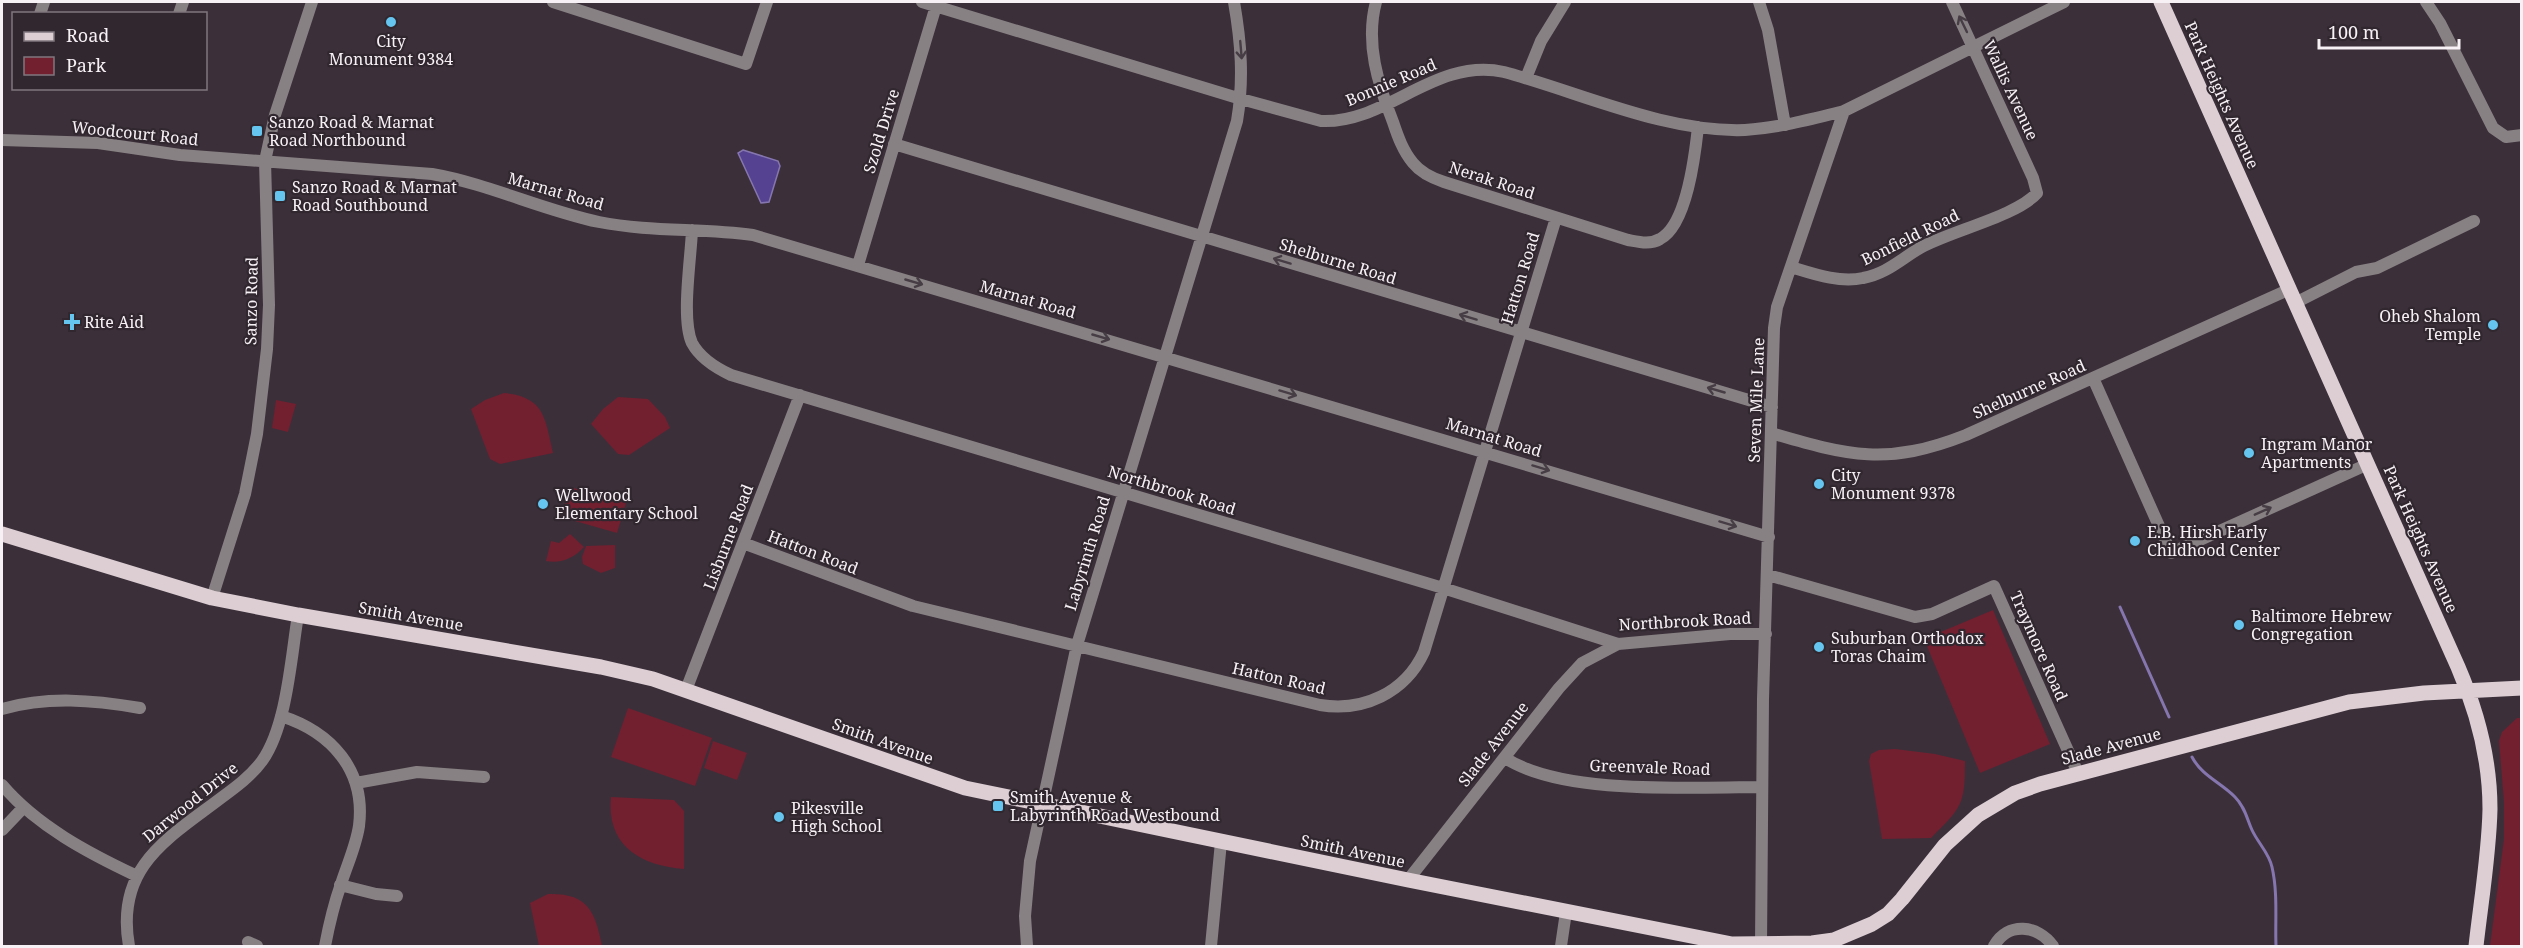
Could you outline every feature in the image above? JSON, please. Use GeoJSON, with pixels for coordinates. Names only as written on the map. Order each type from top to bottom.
{"type":"FeatureCollection","features":[{"type":"Feature","properties":{"kind":"main road","name":"Park Heights Avenue"},"geometry":{"type":"LineString","coordinates":[[2161,2],[2468,690],[2478,723],[2490,806],[2476,946]]}},
{"type":"Feature","properties":{"kind":"main road","name":"Smith Avenue"},"geometry":{"type":"LineString","coordinates":[[2,534],[212,598],[601,667],[686,690],[944,782],[1042,805],[1717,943],[1761,945]]}},
{"type":"Feature","properties":{"kind":"main road","name":"Slade Avenue"},"geometry":{"type":"LineString","coordinates":[[1761,945],[1834,940],[1872,924],[1888,914],[1902,899],[1945,845],[1978,815],[2015,793],[2078,773],[2349,702],[2468,690],[2522,688]]}},
{"type":"Feature","properties":{"kind":"street"},"geometry":{"type":"LineString","coordinates":[[553,2],[746,64],[767,2]]}},
{"type":"Feature","properties":{"kind":"street","name":"Bonnie Road"},"geometry":{"type":"LineString","coordinates":[[922,2],[1241,99],[1315,119],[1333,121],[1354,117],[1443,77],[1467,70],[1491,69],[1653,117],[1698,127],[1745,130],[1785,125],[1844,111]]}},
{"type":"Feature","properties":{"kind":"street","name":"Labyrinth Road"},"geometry":{"type":"LineString","coordinates":[[1027,946],[1026,891],[1077,645],[1200,237],[1238,121],[1242,52],[1234,2]]}},
{"type":"Feature","properties":{"kind":"street","name":"Nerak Road"},"geometry":{"type":"LineString","coordinates":[[1376,2],[1372,23],[1373,56],[1386,104],[1402,147],[1413,164],[1423,172],[1444,182],[1628,240],[1657,241],[1674,226],[1690,180],[1698,127]]}},
{"type":"Feature","properties":{"kind":"street"},"geometry":{"type":"LineString","coordinates":[[1526,78],[1541,41],[1565,2]]}},
{"type":"Feature","properties":{"kind":"street"},"geometry":{"type":"LineString","coordinates":[[1759,2],[1768,30],[1785,125]]}},
{"type":"Feature","properties":{"kind":"street","name":"Wallis Avenue"},"geometry":{"type":"LineString","coordinates":[[1952,2],[2033,178],[2037,194]]}},
{"type":"Feature","properties":{"kind":"street"},"geometry":{"type":"LineString","coordinates":[[1844,111],[2064,2]]}},
{"type":"Feature","properties":{"kind":"street"},"geometry":{"type":"LineString","coordinates":[[2426,2],[2440,23],[2489,121],[2498,133],[2506,136],[2522,135]]}},
{"type":"Feature","properties":{"kind":"street","name":"Sanzo Road"},"geometry":{"type":"LineString","coordinates":[[212,598],[244,494],[259,422],[269,305],[265,161],[275,115],[308,3]]}},
{"type":"Feature","properties":{"kind":"street","name":"Szold Drive"},"geometry":{"type":"LineString","coordinates":[[858,266],[936,6]]}},
{"type":"Feature","properties":{"kind":"street","name":"Seven Mile Lane"},"geometry":{"type":"LineString","coordinates":[[1761,945],[1762,787],[1775,317],[1844,111]]}},
{"type":"Feature","properties":{"kind":"street","name":"Woodcourt Road"},"geometry":{"type":"LineString","coordinates":[[2,140],[98,143],[180,155],[265,161]]}},
{"type":"Feature","properties":{"kind":"street","name":"Shelburne Road"},"geometry":{"type":"LineString","coordinates":[[894,144],[1772,407]]}},
{"type":"Feature","properties":{"kind":"street","name":"Marnat Road"},"geometry":{"type":"LineString","coordinates":[[265,161],[432,174],[468,182],[597,221],[623,226],[753,235],[1769,537]]}},
{"type":"Feature","properties":{"kind":"street","name":"Bonfield Road"},"geometry":{"type":"LineString","coordinates":[[1791,267],[1832,278],[1862,279],[1891,269],[1919,249],[1935,241],[2023,205],[2037,194]]}},
{"type":"Feature","properties":{"kind":"street","name":"Hatton Road"},"geometry":{"type":"LineString","coordinates":[[743,543],[906,604],[1320,705],[1348,707],[1362,704],[1391,692],[1411,675],[1424,652],[1556,218]]}},
{"type":"Feature","properties":{"kind":"street","name":"Shelburne Road"},"geometry":{"type":"LineString","coordinates":[[1771,433],[1854,455],[1928,449],[1966,435],[2093,378],[2292,297],[2356,272],[2377,268],[2474,221]]}},
{"type":"Feature","properties":{"kind":"street","name":"Northbrook Road"},"geometry":{"type":"LineString","coordinates":[[692,230],[687,312],[689,334],[699,353],[718,369],[1443,588],[1618,644],[1730,634],[1766,634]]}},
{"type":"Feature","properties":{"kind":"street"},"geometry":{"type":"LineString","coordinates":[[2093,378],[2171,553],[2368,464]]}},
{"type":"Feature","properties":{"kind":"street","name":"Lisburne Road"},"geometry":{"type":"LineString","coordinates":[[686,690],[801,395]]}},
{"type":"Feature","properties":{"kind":"street","name":"Traymore Road"},"geometry":{"type":"LineString","coordinates":[[1768,575],[1915,616],[1932,614],[1995,586],[2078,773]]}},
{"type":"Feature","properties":{"kind":"street","name":"Darwood Drive"},"geometry":{"type":"LineString","coordinates":[[129,946],[128,906],[137,876],[145,862],[162,843],[253,772],[271,746],[281,716],[298,615]]}},
{"type":"Feature","properties":{"kind":"street","name":"Slade Avenue"},"geometry":{"type":"LineString","coordinates":[[1408,880],[1559,688],[1582,663],[1618,644]]}},
{"type":"Feature","properties":{"kind":"street"},"geometry":{"type":"LineString","coordinates":[[2,710],[41,701],[72,700],[140,708]]}},
{"type":"Feature","properties":{"kind":"street"},"geometry":{"type":"LineString","coordinates":[[281,716],[309,726],[334,745],[356,783],[359,828],[340,885],[325,946]]}},
{"type":"Feature","properties":{"kind":"street","name":"Greenvale Road"},"geometry":{"type":"LineString","coordinates":[[1505,758],[1538,773],[1602,784],[1762,787]]}},
{"type":"Feature","properties":{"kind":"street"},"geometry":{"type":"LineString","coordinates":[[356,783],[417,772],[484,777]]}},
{"type":"Feature","properties":{"kind":"street"},"geometry":{"type":"LineString","coordinates":[[2,785],[23,808],[71,841],[137,876]]}},
{"type":"Feature","properties":{"kind":"street"},"geometry":{"type":"LineString","coordinates":[[2,830],[23,808]]}},
{"type":"Feature","properties":{"kind":"street"},"geometry":{"type":"LineString","coordinates":[[1210,946],[1221,842]]}},
{"type":"Feature","properties":{"kind":"street"},"geometry":{"type":"LineString","coordinates":[[340,885],[376,894],[397,896]]}},
{"type":"Feature","properties":{"kind":"street"},"geometry":{"type":"LineString","coordinates":[[1561,946],[1566,912]]}},
{"type":"Feature","properties":{"kind":"street"},"geometry":{"type":"LineString","coordinates":[[1994,946],[2002,936],[2019,928],[2039,932],[2053,946]]}},
{"type":"Feature","properties":{"kind":"green space"},"geometry":{"type":"Polygon","coordinates":[[[504,393],[528,399],[541,411],[553,453],[500,464],[490,459],[471,409],[485,400],[504,393]]]}},
{"type":"Feature","properties":{"kind":"green space"},"geometry":{"type":"Polygon","coordinates":[[[618,397],[648,399],[665,417],[670,428],[629,455],[618,454],[591,424],[603,409],[618,397]]]}},
{"type":"Feature","properties":{"kind":"green space"},"geometry":{"type":"Polygon","coordinates":[[[276,400],[296,404],[288,432],[272,428],[276,400]]]}},
{"type":"Feature","properties":{"kind":"green space"},"geometry":{"type":"Polygon","coordinates":[[[570,487],[626,503],[617,533],[561,517],[570,487]]]}},
{"type":"Feature","properties":{"kind":"green space"},"geometry":{"type":"Polygon","coordinates":[[[570,534],[584,547],[567,559],[557,562],[546,561],[551,541],[559,543],[570,534]]]}},
{"type":"Feature","properties":{"kind":"green space"},"geometry":{"type":"Polygon","coordinates":[[[615,545],[615,568],[601,573],[583,564],[582,557],[586,546],[615,545]]]}},
{"type":"Feature","properties":{"kind":"green space"},"geometry":{"type":"Polygon","coordinates":[[[1993,610],[2050,744],[1980,773],[1924,639],[1993,610]]]}},
{"type":"Feature","properties":{"kind":"green space"},"geometry":{"type":"Polygon","coordinates":[[[628,708],[712,738],[695,786],[611,757],[628,708]]]}},
{"type":"Feature","properties":{"kind":"green space"},"geometry":{"type":"Polygon","coordinates":[[[2517,718],[2522,718],[2521,946],[2490,946],[2504,839],[2504,802],[2499,741],[2502,732],[2517,718]]]}},
{"type":"Feature","properties":{"kind":"green space"},"geometry":{"type":"Polygon","coordinates":[[[713,741],[747,753],[737,780],[704,768],[713,741]]]}},
{"type":"Feature","properties":{"kind":"green space"},"geometry":{"type":"Polygon","coordinates":[[[1895,749],[1935,754],[1965,761],[1964,787],[1960,804],[1931,838],[1882,839],[1869,761],[1871,754],[1879,750],[1895,749]]]}},
{"type":"Feature","properties":{"kind":"green space"},"geometry":{"type":"Polygon","coordinates":[[[611,797],[674,800],[684,811],[684,869],[653,863],[629,850],[620,840],[614,828],[611,797]]]}},
{"type":"Feature","properties":{"kind":"green space"},"geometry":{"type":"Polygon","coordinates":[[[548,894],[572,897],[587,906],[596,923],[602,946],[539,946],[530,903],[548,894]]]}},
{"type":"Feature","properties":{"kind":"shaded area"},"geometry":{"type":"Polygon","coordinates":[[[743,150],[778,161],[780,166],[769,202],[761,203],[738,153],[743,150]]]}},
{"type":"Feature","properties":{"kind":"waterway"},"geometry":{"type":"LineString","coordinates":[[2120,607],[2169,717]]}},
{"type":"Feature","properties":{"kind":"waterway"},"geometry":{"type":"LineString","coordinates":[[2192,757],[2201,769],[2238,801],[2254,835],[2268,857],[2275,887],[2276,946]]}},
{"type":"Feature","properties":{"kind":"place","name":"City Monument 9384"},"geometry":{"type":"Point","coordinates":[391,22]}},
{"type":"Feature","properties":{"kind":"place","name":"Sanzo Road & Marnat Road Northbound"},"geometry":{"type":"Point","coordinates":[257,131]}},
{"type":"Feature","properties":{"kind":"place","name":"Sanzo Road & Marnat Road Southbound"},"geometry":{"type":"Point","coordinates":[280,196]}},
{"type":"Feature","properties":{"kind":"place","name":"Rite Aid"},"geometry":{"type":"Point","coordinates":[72,322]}},
{"type":"Feature","properties":{"kind":"place","name":"Oheb Shalom Temple"},"geometry":{"type":"Point","coordinates":[2493,325]}},
{"type":"Feature","properties":{"kind":"place","name":"Ingram Manor Apartments"},"geometry":{"type":"Point","coordinates":[2249,453]}},
{"type":"Feature","properties":{"kind":"place","name":"City Monument 9378"},"geometry":{"type":"Point","coordinates":[1819,484]}},
{"type":"Feature","properties":{"kind":"place","name":"Wellwood Elementary School"},"geometry":{"type":"Point","coordinates":[543,504]}},
{"type":"Feature","properties":{"kind":"place","name":"E.B. Hirsh Early Childhood Center"},"geometry":{"type":"Point","coordinates":[2135,541]}},
{"type":"Feature","properties":{"kind":"place","name":"Baltimore Hebrew Congregation"},"geometry":{"type":"Point","coordinates":[2239,625]}},
{"type":"Feature","properties":{"kind":"place","name":"Suburban Orthodox Toras Chaim"},"geometry":{"type":"Point","coordinates":[1819,647]}},
{"type":"Feature","properties":{"kind":"place","name":"Smith Avenue & Labyrinth Road Westbound"},"geometry":{"type":"Point","coordinates":[998,806]}},
{"type":"Feature","properties":{"kind":"place","name":"Pikesville High School"},"geometry":{"type":"Point","coordinates":[779,817]}}]}
